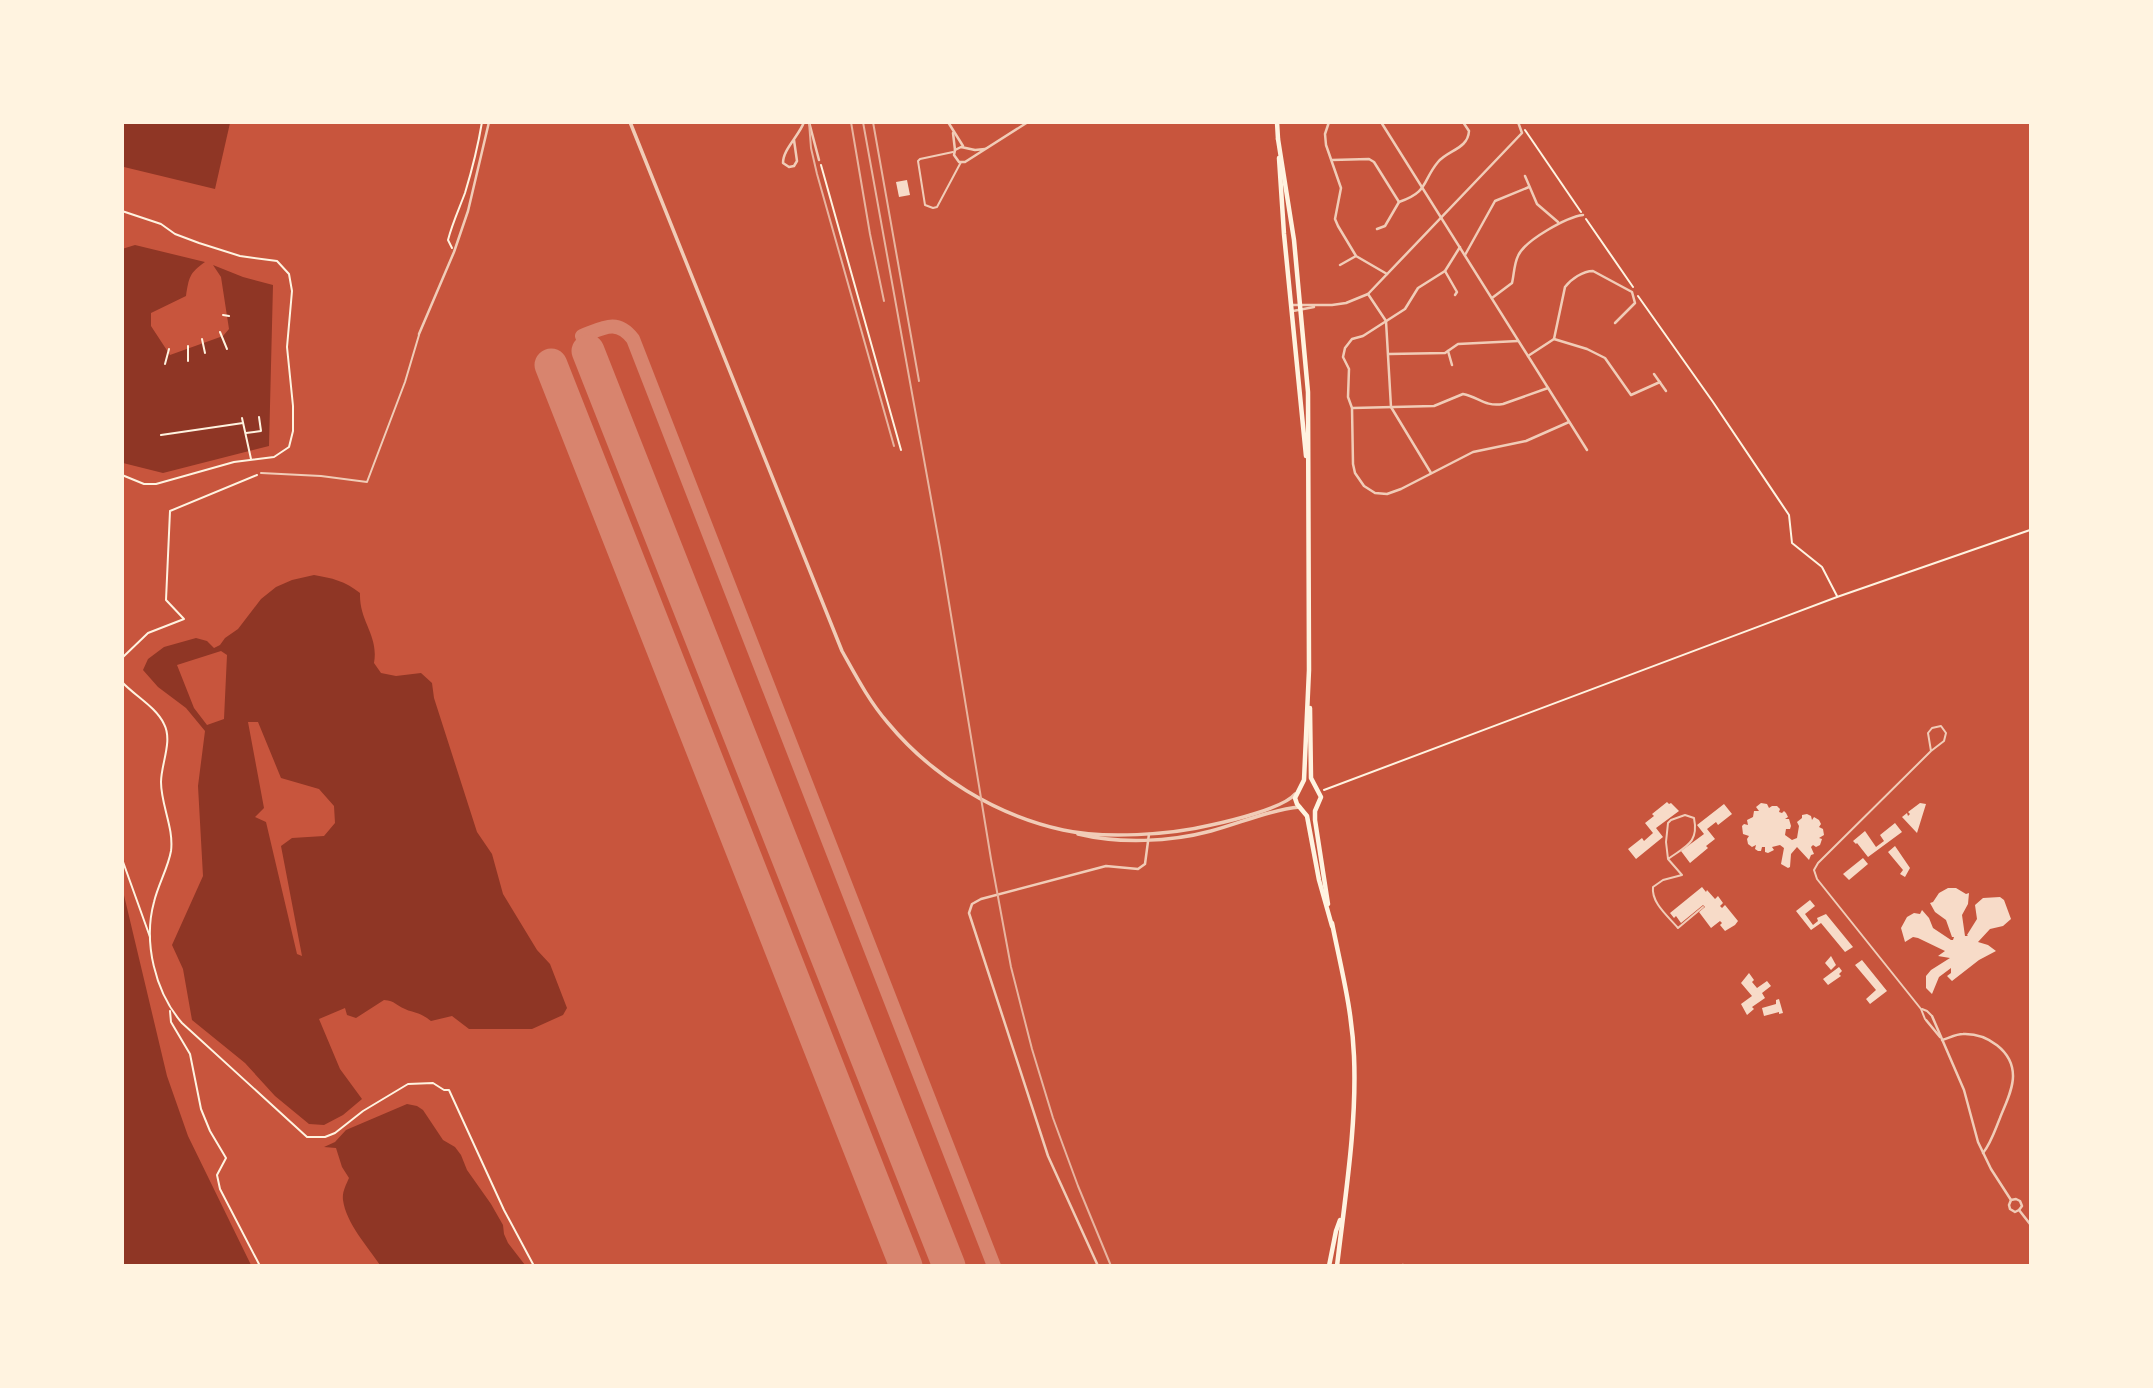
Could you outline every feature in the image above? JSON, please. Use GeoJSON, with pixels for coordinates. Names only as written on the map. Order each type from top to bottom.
{"type":"FeatureCollection","features":[{"type":"Feature","properties":{"kind":"main road"},"geometry":{"type":"LineString","coordinates":[[1277,122],[1282,213],[1308,474]]}},
{"type":"Feature","properties":{"kind":"main road"},"geometry":{"type":"LineString","coordinates":[[1278,139],[1291,217],[1308,392],[1311,774],[1321,797],[1315,812],[1315,825],[1332,926]]}},
{"type":"Feature","properties":{"kind":"main road"},"geometry":{"type":"LineString","coordinates":[[1309,670],[1306,754],[1303,782],[1296,794],[1296,802],[1308,820],[1319,880],[1347,989],[1354,1056],[1352,1123],[1338,1265]]}},
{"type":"Feature","properties":{"kind":"main road"},"geometry":{"type":"LineString","coordinates":[[1299,788],[1307,785],[1318,789]]}},
{"type":"Feature","properties":{"kind":"main road"},"geometry":{"type":"LineString","coordinates":[[1301,808],[1311,810],[1318,805]]}},
{"type":"Feature","properties":{"kind":"main road"},"geometry":{"type":"LineString","coordinates":[[1329,1265],[1342,1216]]}},
{"type":"Feature","properties":{"kind":"street"},"geometry":{"type":"LineString","coordinates":[[419,334],[468,211],[489,122]]}},
{"type":"Feature","properties":{"kind":"street"},"geometry":{"type":"LineString","coordinates":[[630,122],[842,652],[867,695],[914,751],[937,771],[969,792],[1017,816],[1065,831],[1102,838],[1147,840],[1183,837],[1209,832],[1282,809],[1301,808]]}},
{"type":"Feature","properties":{"kind":"street"},"geometry":{"type":"LineString","coordinates":[[794,141],[797,161],[794,166],[789,167],[783,163],[783,156],[804,122]]}},
{"type":"Feature","properties":{"kind":"street"},"geometry":{"type":"LineString","coordinates":[[809,122],[819,160]]}},
{"type":"Feature","properties":{"kind":"street"},"geometry":{"type":"LineString","coordinates":[[1329,122],[1325,139],[1341,188],[1335,219],[1356,256],[1387,274]]}},
{"type":"Feature","properties":{"kind":"street"},"geometry":{"type":"LineString","coordinates":[[1377,229],[1385,226],[1399,202],[1423,189],[1439,161],[1465,143],[1469,131],[1463,122]]}},
{"type":"Feature","properties":{"kind":"street"},"geometry":{"type":"LineString","coordinates":[[949,125],[955,158],[961,162],[1028,123]]}},
{"type":"Feature","properties":{"kind":"street"},"geometry":{"type":"LineString","coordinates":[[1382,123],[1587,450]]}},
{"type":"Feature","properties":{"kind":"street"},"geometry":{"type":"LineString","coordinates":[[1292,308],[1346,303],[1368,294],[1521,133],[1518,124]]}},
{"type":"Feature","properties":{"kind":"street"},"geometry":{"type":"LineString","coordinates":[[949,125],[970,154],[968,160]]}},
{"type":"Feature","properties":{"kind":"street"},"geometry":{"type":"LineString","coordinates":[[955,151],[959,147],[985,149]]}},
{"type":"Feature","properties":{"kind":"street"},"geometry":{"type":"LineString","coordinates":[[1332,160],[1369,159],[1374,162],[1399,202]]}},
{"type":"Feature","properties":{"kind":"street"},"geometry":{"type":"LineString","coordinates":[[1525,176],[1537,204],[1558,222]]}},
{"type":"Feature","properties":{"kind":"street"},"geometry":{"type":"LineString","coordinates":[[1465,255],[1495,201],[1529,187]]}},
{"type":"Feature","properties":{"kind":"street"},"geometry":{"type":"LineString","coordinates":[[1492,298],[1512,283],[1518,255],[1523,248],[1558,222],[1583,215]]}},
{"type":"Feature","properties":{"kind":"street"},"geometry":{"type":"LineString","coordinates":[[1460,247],[1445,271],[1418,288],[1405,309],[1363,336],[1352,339],[1345,348],[1343,357],[1349,369],[1348,397],[1352,408],[1354,473],[1364,486],[1375,493],[1387,494],[1473,452],[1526,442],[1569,422]]}},
{"type":"Feature","properties":{"kind":"street"},"geometry":{"type":"LineString","coordinates":[[1340,265],[1356,256]]}},
{"type":"Feature","properties":{"kind":"street"},"geometry":{"type":"LineString","coordinates":[[1445,271],[1457,292],[1455,295]]}},
{"type":"Feature","properties":{"kind":"street"},"geometry":{"type":"LineString","coordinates":[[1528,356],[1554,339],[1565,287],[1587,271],[1593,271],[1633,290],[1635,303],[1615,323]]}},
{"type":"Feature","properties":{"kind":"street"},"geometry":{"type":"LineString","coordinates":[[1368,294],[1386,321],[1391,407],[1432,473]]}},
{"type":"Feature","properties":{"kind":"street"},"geometry":{"type":"LineString","coordinates":[[1554,339],[1587,349],[1605,358],[1631,396],[1660,382]]}},
{"type":"Feature","properties":{"kind":"street"},"geometry":{"type":"LineString","coordinates":[[1388,355],[1445,353],[1458,344],[1518,341]]}},
{"type":"Feature","properties":{"kind":"street"},"geometry":{"type":"LineString","coordinates":[[1448,351],[1452,365]]}},
{"type":"Feature","properties":{"kind":"street"},"geometry":{"type":"LineString","coordinates":[[1654,374],[1666,391]]}},
{"type":"Feature","properties":{"kind":"street"},"geometry":{"type":"LineString","coordinates":[[1352,408],[1434,406],[1463,394],[1488,405],[1503,404],[1548,388]]}},
{"type":"Feature","properties":{"kind":"street"},"geometry":{"type":"LineString","coordinates":[[1065,831],[1149,834],[1195,829],[1285,803],[1296,794]]}},
{"type":"Feature","properties":{"kind":"street"},"geometry":{"type":"LineString","coordinates":[[1098,1265],[1048,1156],[969,913],[972,904],[991,896],[1106,866],[1138,869],[1145,864],[1149,834]]}},
{"type":"Feature","properties":{"kind":"street"},"geometry":{"type":"LineString","coordinates":[[1932,1016],[1964,1090],[1983,1153],[2011,1200]]}},
{"type":"Feature","properties":{"kind":"street"},"geometry":{"type":"LineString","coordinates":[[1926,1020],[1942,1040]]}},
{"type":"Feature","properties":{"kind":"street"},"geometry":{"type":"LineString","coordinates":[[1942,1040],[1959,1034],[1981,1036],[1996,1044],[2011,1064],[2012,1085],[1994,1133],[1983,1153]]}},
{"type":"Feature","properties":{"kind":"street"},"geometry":{"type":"LineString","coordinates":[[2011,1200],[2020,1201],[2022,1206],[2019,1210],[2015,1212],[2010,1209],[2011,1200]]}},
{"type":"Feature","properties":{"kind":"street"},"geometry":{"type":"LineString","coordinates":[[2019,1210],[2031,1224]]}},
{"type":"Feature","properties":{"kind":"lane"},"geometry":{"type":"LineString","coordinates":[[955,151],[918,161],[927,206],[937,207],[961,162]]}},
{"type":"Feature","properties":{"kind":"lane"},"geometry":{"type":"LineString","coordinates":[[261,473],[367,482],[405,382],[419,334]]}},
{"type":"Feature","properties":{"kind":"lane"},"geometry":{"type":"LineString","coordinates":[[1926,1020],[1821,884],[1814,870],[1818,863],[1944,741],[1947,736],[1941,726],[1934,726],[1930,730],[1928,736],[1931,751]]}},
{"type":"Feature","properties":{"kind":"lane"},"geometry":{"type":"LineString","coordinates":[[1668,859],[1693,839],[1696,831],[1693,818],[1685,815],[1668,823],[1668,859],[1682,875],[1663,880],[1653,887],[1652,894],[1678,928],[1703,908]]}},
{"type":"Feature","properties":{"kind":"lane"},"geometry":{"type":"LineString","coordinates":[[1920,1009],[1932,1016]]}},
{"type":"Feature","properties":{"kind":"path"},"geometry":{"type":"LineString","coordinates":[[454,251],[448,240],[453,219],[467,186],[482,122]]}},
{"type":"Feature","properties":{"kind":"path"},"geometry":{"type":"LineString","coordinates":[[1518,124],[1528,132],[1633,290],[1789,515],[1792,543],[1822,567],[1837,597]]}},
{"type":"Feature","properties":{"kind":"path"},"geometry":{"type":"LineString","coordinates":[[819,160],[901,450]]}},
{"type":"Feature","properties":{"kind":"path"},"geometry":{"type":"LineString","coordinates":[[122,211],[161,225],[175,234],[240,256],[277,261],[289,274],[293,301],[287,347],[293,406],[292,439],[289,447],[274,457],[227,464],[156,484],[144,484],[122,475]]}},
{"type":"Feature","properties":{"kind":"path"},"geometry":{"type":"LineString","coordinates":[[223,315],[229,316]]}},
{"type":"Feature","properties":{"kind":"path"},"geometry":{"type":"LineString","coordinates":[[220,332],[227,349]]}},
{"type":"Feature","properties":{"kind":"path"},"geometry":{"type":"LineString","coordinates":[[202,339],[205,353]]}},
{"type":"Feature","properties":{"kind":"path"},"geometry":{"type":"LineString","coordinates":[[188,346],[188,362]]}},
{"type":"Feature","properties":{"kind":"path"},"geometry":{"type":"LineString","coordinates":[[165,364],[169,349]]}},
{"type":"Feature","properties":{"kind":"path"},"geometry":{"type":"LineString","coordinates":[[245,433],[261,431],[259,417]]}},
{"type":"Feature","properties":{"kind":"path"},"geometry":{"type":"LineString","coordinates":[[242,418],[252,460]]}},
{"type":"Feature","properties":{"kind":"path"},"geometry":{"type":"LineString","coordinates":[[161,435],[243,423]]}},
{"type":"Feature","properties":{"kind":"path"},"geometry":{"type":"LineString","coordinates":[[122,658],[148,633],[184,619],[166,600],[170,511],[261,473]]}},
{"type":"Feature","properties":{"kind":"path"},"geometry":{"type":"LineString","coordinates":[[1318,789],[1837,597],[2031,530]]}},
{"type":"Feature","properties":{"kind":"path"},"geometry":{"type":"LineString","coordinates":[[122,682],[157,714],[166,728],[167,736],[161,783],[171,850],[153,904],[150,937]]}},
{"type":"Feature","properties":{"kind":"path"},"geometry":{"type":"LineString","coordinates":[[122,859],[150,937],[154,966],[170,1010],[170,1022],[190,1054],[209,1132],[226,1158],[217,1175],[220,1189],[260,1265]]}},
{"type":"Feature","properties":{"kind":"path"},"geometry":{"type":"LineString","coordinates":[[170,1010],[307,1138],[325,1137],[335,1133],[363,1111],[408,1084],[433,1083],[449,1090],[504,1210],[534,1265]]}},
{"type":"Feature","properties":{"kind":"shaded area"},"geometry":{"type":"Polygon","coordinates":[[[122,123],[230,123],[215,189],[124,167],[122,123]]]}},
{"type":"Feature","properties":{"kind":"shaded area"},"geometry":{"type":"Polygon","coordinates":[[[135,245],[205,262],[191,276],[186,296],[151,313],[151,326],[170,355],[223,336],[229,329],[221,277],[213,265],[273,285],[269,446],[163,473],[123,463],[122,249],[135,245]]]}},
{"type":"Feature","properties":{"kind":"shaded area"},"geometry":{"type":"Polygon","coordinates":[[[314,575],[327,577],[360,593],[362,612],[374,644],[374,663],[381,673],[396,676],[421,673],[432,683],[434,698],[477,832],[492,854],[503,894],[537,950],[550,964],[567,1008],[563,1015],[532,1029],[469,1029],[452,1016],[431,1021],[384,1000],[356,1018],[347,1015],[345,1008],[319,1019],[340,1069],[362,1099],[343,1115],[324,1125],[309,1124],[275,1096],[245,1063],[192,1020],[183,969],[172,945],[203,876],[198,786],[205,731],[186,708],[158,687],[143,670],[148,659],[164,647],[196,638],[207,641],[214,648],[220,645],[238,629],[261,599],[276,587],[314,575]],[[221,651],[177,665],[194,708],[207,725],[224,719],[227,655],[221,651]],[[248,722],[264,808],[255,817],[266,822],[297,954],[302,956],[281,846],[292,838],[324,836],[335,823],[334,806],[319,789],[281,778],[258,722],[248,722]]]}},
{"type":"Feature","properties":{"kind":"shaded area"},"geometry":{"type":"Polygon","coordinates":[[[123,891],[167,1076],[188,1136],[251,1265],[123,1265],[123,891]]]}},
{"type":"Feature","properties":{"kind":"shaded area"},"geometry":{"type":"Polygon","coordinates":[[[407,1104],[423,1110],[443,1140],[455,1147],[461,1155],[467,1170],[503,1225],[508,1243],[525,1265],[380,1265],[353,1226],[345,1209],[343,1194],[349,1178],[336,1148],[324,1147],[335,1142],[346,1130],[407,1104]]]}},
{"type":"Feature","properties":{"kind":"building"},"geometry":{"type":"Polygon","coordinates":[[[907,180],[910,195],[899,197],[896,182],[907,180]]]}},
{"type":"Feature","properties":{"kind":"building"},"geometry":{"type":"Polygon","coordinates":[[[1667,802],[1679,811],[1656,828],[1663,837],[1636,859],[1628,849],[1653,833],[1645,823],[1667,802]]]}},
{"type":"Feature","properties":{"kind":"building"},"geometry":{"type":"Polygon","coordinates":[[[1761,803],[1767,804],[1769,808],[1777,806],[1779,812],[1786,813],[1788,817],[1785,819],[1789,819],[1791,826],[1786,829],[1785,835],[1792,840],[1797,838],[1797,822],[1802,815],[1807,814],[1812,820],[1814,817],[1819,820],[1819,827],[1823,829],[1824,835],[1819,838],[1822,839],[1820,845],[1811,847],[1814,854],[1809,860],[1797,847],[1791,854],[1788,868],[1781,864],[1784,848],[1780,845],[1772,847],[1774,850],[1768,853],[1765,852],[1765,847],[1758,851],[1755,849],[1756,845],[1752,847],[1748,844],[1749,836],[1743,834],[1742,826],[1748,825],[1747,820],[1753,817],[1754,811],[1759,811],[1756,807],[1761,803]]]}},
{"type":"Feature","properties":{"kind":"building"},"geometry":{"type":"Polygon","coordinates":[[[1920,803],[1926,804],[1917,833],[1902,817],[1907,813],[1908,816],[1908,812],[1920,803]]]}},
{"type":"Feature","properties":{"kind":"building"},"geometry":{"type":"Polygon","coordinates":[[[1724,804],[1732,814],[1718,825],[1716,822],[1707,829],[1715,839],[1690,863],[1681,851],[1704,834],[1697,825],[1724,804]]]}},
{"type":"Feature","properties":{"kind":"building"},"geometry":{"type":"Polygon","coordinates":[[[1895,823],[1902,832],[1868,857],[1853,841],[1865,831],[1876,847],[1884,841],[1880,835],[1895,823]]]}},
{"type":"Feature","properties":{"kind":"building"},"geometry":{"type":"Polygon","coordinates":[[[1895,846],[1910,868],[1905,877],[1900,874],[1903,870],[1888,852],[1895,846]]]}},
{"type":"Feature","properties":{"kind":"building"},"geometry":{"type":"Polygon","coordinates":[[[1863,858],[1868,864],[1849,880],[1843,874],[1863,858]]]}},
{"type":"Feature","properties":{"kind":"building"},"geometry":{"type":"Polygon","coordinates":[[[1702,887],[1715,899],[1718,896],[1723,903],[1720,906],[1722,908],[1725,905],[1738,921],[1735,925],[1725,931],[1720,921],[1711,928],[1699,912],[1705,907],[1703,905],[1681,923],[1676,916],[1674,918],[1670,913],[1702,887]]]}},
{"type":"Feature","properties":{"kind":"building"},"geometry":{"type":"Polygon","coordinates":[[[1948,888],[1969,893],[1968,904],[1962,915],[1965,936],[1968,936],[1977,919],[1975,905],[1983,898],[2000,897],[2004,900],[2011,919],[2003,926],[1990,929],[1978,942],[1996,951],[1979,960],[1952,981],[1947,976],[1951,973],[1951,968],[1939,977],[1932,994],[1926,988],[1926,976],[1950,958],[1938,956],[1945,951],[1918,938],[1913,937],[1905,942],[1901,928],[1907,917],[1914,913],[1920,914],[1922,910],[1933,928],[1953,940],[1946,920],[1935,912],[1930,903],[1948,888]]]}},
{"type":"Feature","properties":{"kind":"building"},"geometry":{"type":"Polygon","coordinates":[[[1810,900],[1815,906],[1805,914],[1813,925],[1818,921],[1817,918],[1826,914],[1853,947],[1845,952],[1821,923],[1811,930],[1796,911],[1810,900]]]}},
{"type":"Feature","properties":{"kind":"building"},"geometry":{"type":"Polygon","coordinates":[[[1831,956],[1836,965],[1831,970],[1825,963],[1831,956]]]}},
{"type":"Feature","properties":{"kind":"building"},"geometry":{"type":"Polygon","coordinates":[[[1862,960],[1887,991],[1870,1004],[1866,999],[1876,990],[1855,965],[1862,960]]]}},
{"type":"Feature","properties":{"kind":"building"},"geometry":{"type":"Polygon","coordinates":[[[1839,967],[1841,976],[1828,985],[1823,979],[1839,967]]]}},
{"type":"Feature","properties":{"kind":"building"},"geometry":{"type":"Polygon","coordinates":[[[1749,973],[1757,988],[1767,981],[1771,986],[1762,993],[1765,998],[1752,1007],[1754,1009],[1747,1015],[1741,1004],[1752,996],[1741,983],[1749,973]]]}},
{"type":"Feature","properties":{"kind":"building"},"geometry":{"type":"Polygon","coordinates":[[[1779,999],[1783,1013],[1764,1016],[1762,1008],[1776,1004],[1779,999]]]}},
{"type":"Feature","properties":{"kind":"taxiway"},"geometry":{"type":"LineString","coordinates":[[588,351],[582,336],[603,328],[621,329],[633,339],[994,1266]]}},
{"type":"Feature","properties":{"kind":"runway"},"geometry":{"type":"LineString","coordinates":[[588,351],[949,1266]]}},
{"type":"Feature","properties":{"kind":"runway"},"geometry":{"type":"LineString","coordinates":[[551,365],[906,1266]]}},
{"type":"Feature","properties":{"kind":"railway"},"geometry":{"type":"LineString","coordinates":[[809,122],[817,174],[894,446]]}},
{"type":"Feature","properties":{"kind":"railway"},"geometry":{"type":"LineString","coordinates":[[851,122],[884,301]]}},
{"type":"Feature","properties":{"kind":"railway"},"geometry":{"type":"LineString","coordinates":[[863,122],[940,548],[1011,967],[1053,1118],[1111,1266]]}},
{"type":"Feature","properties":{"kind":"railway"},"geometry":{"type":"LineString","coordinates":[[873,122],[919,381]]}}]}
